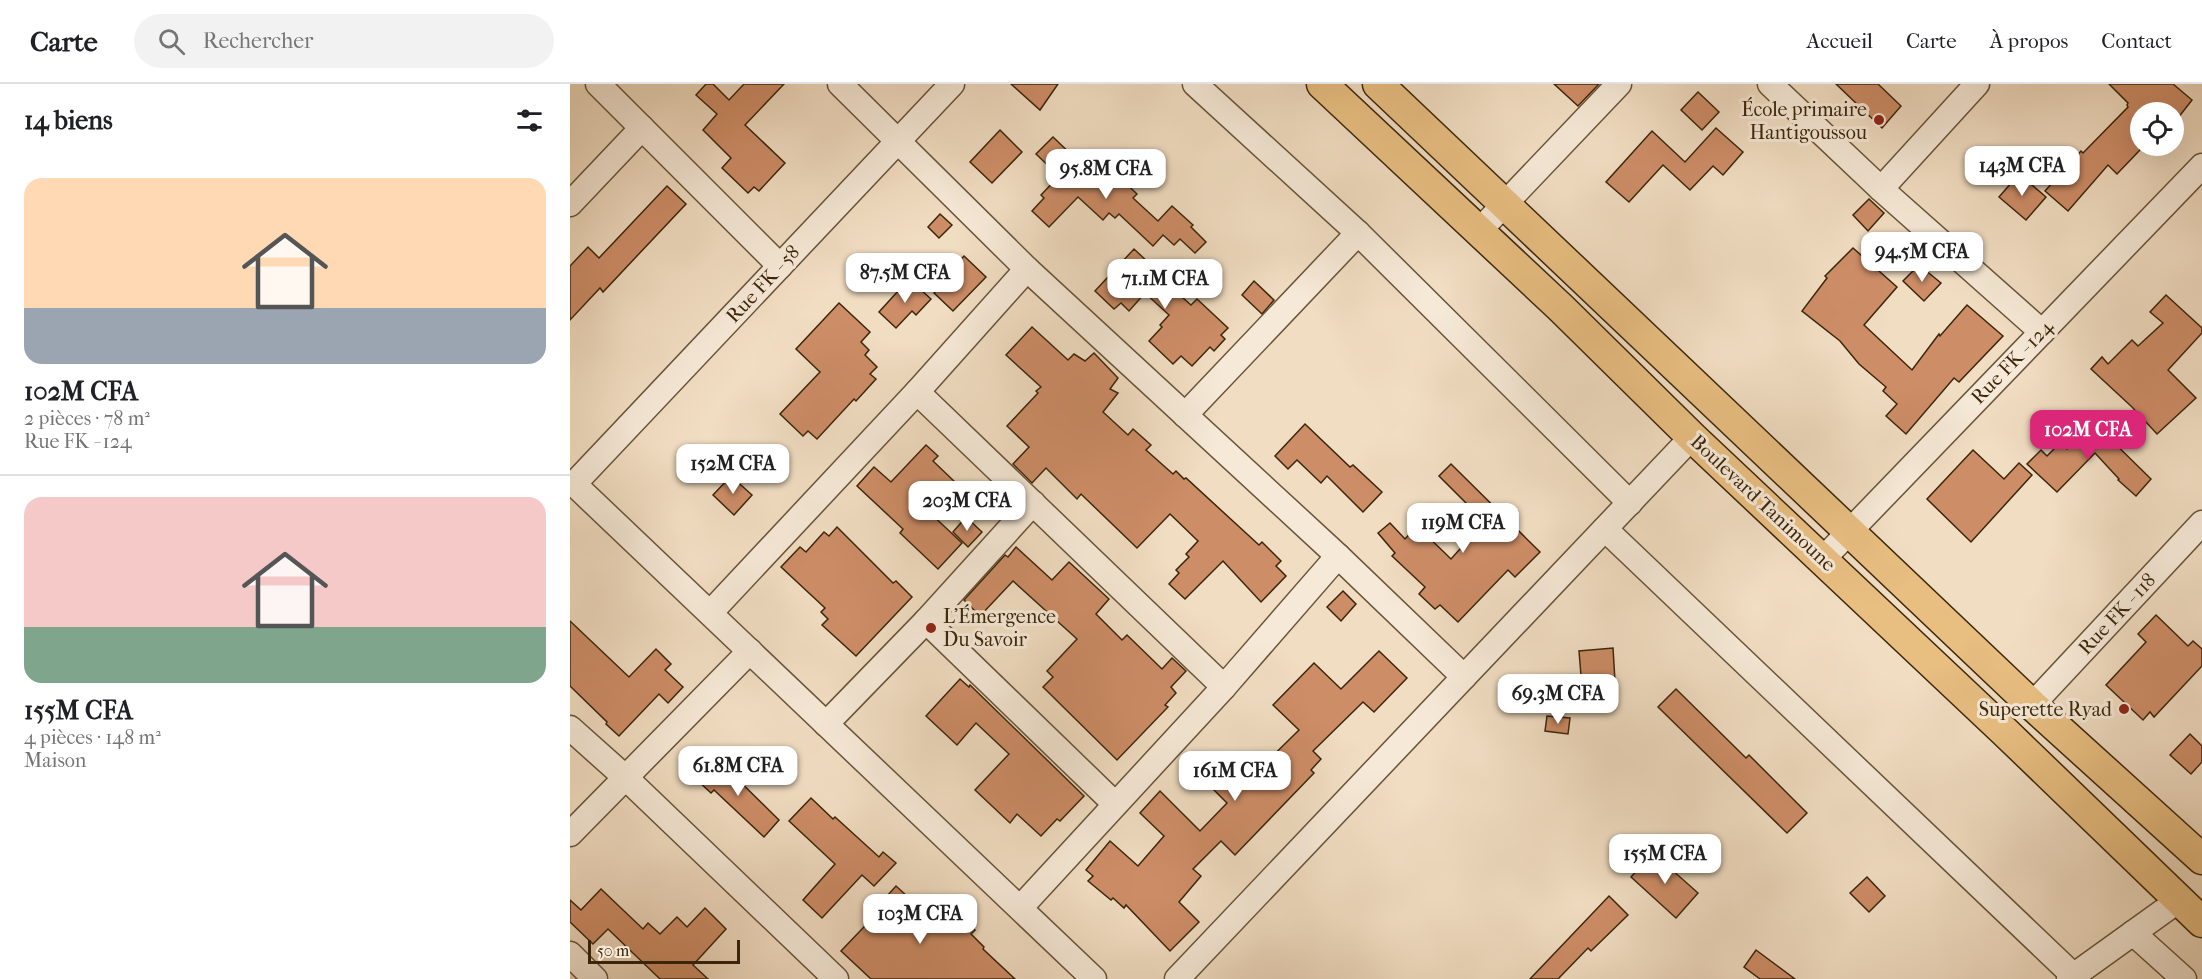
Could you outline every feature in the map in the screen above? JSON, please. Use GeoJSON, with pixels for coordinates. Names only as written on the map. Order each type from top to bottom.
{"type":"FeatureCollection","features":[{"type":"Feature","properties":{"kind":"main road","name":"Boulevard Tanimoune"},"geometry":{"type":"LineString","coordinates":[[1322,84],[1561,308],[1692,437],[1823,559],[2202,922]]}},
{"type":"Feature","properties":{"kind":"main road","name":"Boulevard Tanimoune"},"geometry":{"type":"LineString","coordinates":[[1378,84],[1848,532],[2032,705],[2202,859]]}},
{"type":"Feature","properties":{"kind":"main road"},"geometry":{"type":"LineString","coordinates":[[2179,900],[2202,878]]}},
{"type":"Feature","properties":{"kind":"street"},"geometry":{"type":"LineString","coordinates":[[598,84],[780,266]]}},
{"type":"Feature","properties":{"kind":"street"},"geometry":{"type":"LineString","coordinates":[[840,84],[1027,269],[1338,556],[1464,677]]}},
{"type":"Feature","properties":{"kind":"street","name":"Rue FK - 58"},"geometry":{"type":"LineString","coordinates":[[572,484],[952,84]]}},
{"type":"Feature","properties":{"kind":"street"},"geometry":{"type":"LineString","coordinates":[[1195,84],[1358,233],[1630,503]]}},
{"type":"Feature","properties":{"kind":"street"},"geometry":{"type":"LineString","coordinates":[[1479,231],[1619,84]]}},
{"type":"Feature","properties":{"kind":"street"},"geometry":{"type":"LineString","coordinates":[[1770,84],[1881,189],[2042,332]]}},
{"type":"Feature","properties":{"kind":"street"},"geometry":{"type":"LineString","coordinates":[[1881,189],[1977,84]]}},
{"type":"Feature","properties":{"kind":"street"},"geometry":{"type":"LineString","coordinates":[[570,204],[642,128]]}},
{"type":"Feature","properties":{"kind":"street","name":"Rue FK - 124"},"geometry":{"type":"LineString","coordinates":[[1823,559],[2202,166]]}},
{"type":"Feature","properties":{"kind":"street"},"geometry":{"type":"LineString","coordinates":[[1185,415],[1358,233]]}},
{"type":"Feature","properties":{"kind":"street"},"geometry":{"type":"LineString","coordinates":[[710,613],[917,392],[1027,269]]}},
{"type":"Feature","properties":{"kind":"street"},"geometry":{"type":"LineString","coordinates":[[917,392],[1224,687]]}},
{"type":"Feature","properties":{"kind":"street"},"geometry":{"type":"LineString","coordinates":[[1177,979],[1692,437]]}},
{"type":"Feature","properties":{"kind":"street"},"geometry":{"type":"LineString","coordinates":[[572,484],[1094,979]]}},
{"type":"Feature","properties":{"kind":"street"},"geometry":{"type":"LineString","coordinates":[[826,724],[926,621],[1033,503]]}},
{"type":"Feature","properties":{"kind":"street","name":"Rue FK - 118"},"geometry":{"type":"LineString","coordinates":[[2032,705],[2202,523]]}},
{"type":"Feature","properties":{"kind":"street"},"geometry":{"type":"LineString","coordinates":[[1605,529],[2073,978],[2179,900]]}},
{"type":"Feature","properties":{"kind":"street"},"geometry":{"type":"LineString","coordinates":[[1020,908],[1224,687],[1338,556]]}},
{"type":"Feature","properties":{"kind":"street"},"geometry":{"type":"LineString","coordinates":[[926,621],[1115,804]]}},
{"type":"Feature","properties":{"kind":"street"},"geometry":{"type":"LineString","coordinates":[[570,834],[750,651]]}},
{"type":"Feature","properties":{"kind":"street"},"geometry":{"type":"LineString","coordinates":[[570,728],[626,778],[836,979]]}},
{"type":"Feature","properties":{"kind":"street"},"geometry":{"type":"LineString","coordinates":[[2133,933],[2184,979]]}},
{"type":"Feature","properties":{"kind":"street"},"geometry":{"type":"LineString","coordinates":[[570,954],[595,979]]}},
{"type":"Feature","properties":{"kind":"building"},"geometry":{"type":"Polygon","coordinates":[[[706,84],[713,84],[729,100],[744,84],[784,84],[745,125],[785,163],[759,191],[754,187],[748,193],[722,168],[731,158],[703,130],[717,114],[696,95],[706,84]]]}},
{"type":"Feature","properties":{"kind":"building"},"geometry":{"type":"Polygon","coordinates":[[[1011,84],[1058,84],[1040,110],[1011,84]]]}},
{"type":"Feature","properties":{"kind":"building"},"geometry":{"type":"Polygon","coordinates":[[[1554,84],[1599,84],[1578,106],[1554,84]]]}},
{"type":"Feature","properties":{"kind":"building"},"geometry":{"type":"Polygon","coordinates":[[[1836,84],[1878,84],[1901,106],[1882,128],[1836,84]]]}},
{"type":"Feature","properties":{"kind":"building"},"geometry":{"type":"Polygon","coordinates":[[[2109,84],[2173,84],[2192,100],[2184,110],[2184,102],[2130,102],[2130,156],[2134,156],[2117,174],[2108,165],[2068,211],[2045,191],[2081,151],[2083,153],[2128,107],[2128,103],[2109,84]]]}},
{"type":"Feature","properties":{"kind":"building"},"geometry":{"type":"Polygon","coordinates":[[[1698,92],[1719,112],[1702,130],[1681,110],[1698,92]]]}},
{"type":"Feature","properties":{"kind":"building"},"geometry":{"type":"Polygon","coordinates":[[[1716,128],[1743,152],[1723,175],[1713,166],[1690,190],[1663,165],[1629,202],[1606,182],[1652,131],[1685,162],[1716,128]]]}},
{"type":"Feature","properties":{"kind":"building"},"geometry":{"type":"Polygon","coordinates":[[[1000,130],[1022,152],[992,183],[970,162],[1000,130]]]}},
{"type":"Feature","properties":{"kind":"building"},"geometry":{"type":"Polygon","coordinates":[[[1053,137],[1102,184],[1113,171],[1137,194],[1133,198],[1158,221],[1172,206],[1193,225],[1191,227],[1206,242],[1195,253],[1180,239],[1174,245],[1163,235],[1153,246],[1119,214],[1115,218],[1109,213],[1103,220],[1078,197],[1049,227],[1032,211],[1044,198],[1041,195],[1059,176],[1036,154],[1053,137]]]}},
{"type":"Feature","properties":{"kind":"building"},"geometry":{"type":"Polygon","coordinates":[[[2019,174],[2046,197],[2026,220],[1999,197],[2019,174]]]}},
{"type":"Feature","properties":{"kind":"building"},"geometry":{"type":"Polygon","coordinates":[[[667,186],[686,204],[603,292],[600,288],[570,320],[570,266],[588,247],[599,258],[667,186]]]}},
{"type":"Feature","properties":{"kind":"building"},"geometry":{"type":"Polygon","coordinates":[[[1869,199],[1884,213],[1868,231],[1853,215],[1869,199]]]}},
{"type":"Feature","properties":{"kind":"building"},"geometry":{"type":"Polygon","coordinates":[[[940,214],[952,225],[939,238],[928,227],[940,214]]]}},
{"type":"Feature","properties":{"kind":"building"},"geometry":{"type":"Polygon","coordinates":[[[1853,248],[1897,287],[1864,325],[1912,370],[1939,334],[1940,336],[1967,305],[2003,336],[1959,382],[1954,378],[1906,434],[1886,416],[1897,404],[1883,391],[1886,387],[1859,364],[1840,341],[1802,311],[1827,278],[1825,276],[1853,248]]]}},
{"type":"Feature","properties":{"kind":"building"},"geometry":{"type":"Polygon","coordinates":[[[1134,249],[1166,279],[1164,281],[1191,305],[1197,299],[1228,328],[1221,335],[1225,339],[1214,351],[1210,347],[1192,366],[1181,356],[1173,364],[1149,341],[1169,315],[1145,293],[1129,311],[1121,303],[1114,309],[1095,291],[1134,249]]]}},
{"type":"Feature","properties":{"kind":"building"},"geometry":{"type":"Polygon","coordinates":[[[964,256],[986,277],[953,311],[934,293],[955,272],[952,269],[964,256]]]}},
{"type":"Feature","properties":{"kind":"building"},"geometry":{"type":"Polygon","coordinates":[[[1919,265],[1941,283],[1924,301],[1903,281],[1919,265]]]}},
{"type":"Feature","properties":{"kind":"building"},"geometry":{"type":"Polygon","coordinates":[[[909,279],[931,299],[916,315],[912,311],[896,328],[879,312],[909,279]]]}},
{"type":"Feature","properties":{"kind":"building"},"geometry":{"type":"Polygon","coordinates":[[[1254,281],[1274,300],[1262,314],[1242,295],[1254,281]]]}},
{"type":"Feature","properties":{"kind":"building"},"geometry":{"type":"Polygon","coordinates":[[[2166,295],[2202,328],[2202,333],[2168,370],[2196,398],[2157,434],[2091,369],[2102,357],[2108,364],[2132,340],[2138,346],[2163,323],[2150,312],[2166,295]]]}},
{"type":"Feature","properties":{"kind":"building"},"geometry":{"type":"Polygon","coordinates":[[[839,303],[870,332],[861,342],[869,350],[865,355],[877,367],[870,374],[876,379],[817,439],[808,431],[803,436],[780,414],[820,372],[796,349],[839,303]]]}},
{"type":"Feature","properties":{"kind":"building"},"geometry":{"type":"Polygon","coordinates":[[[1032,327],[1068,360],[1074,354],[1085,361],[1094,353],[1118,378],[1110,389],[1118,393],[1103,412],[1128,435],[1133,429],[1151,445],[1146,450],[1173,474],[1176,471],[1184,479],[1186,478],[1259,545],[1262,542],[1281,561],[1276,566],[1286,576],[1261,602],[1223,561],[1185,599],[1169,584],[1179,573],[1176,570],[1189,557],[1186,554],[1198,541],[1170,514],[1137,548],[1081,494],[1077,499],[1046,468],[1032,483],[1013,464],[1029,447],[1007,426],[1041,387],[1006,355],[1032,327]]]}},
{"type":"Feature","properties":{"kind":"building"},"geometry":{"type":"Polygon","coordinates":[[[2094,423],[2151,479],[2136,496],[2118,480],[2095,453],[2057,492],[2027,464],[2041,450],[2047,456],[2060,443],[2067,449],[2094,423]]]}},
{"type":"Feature","properties":{"kind":"building"},"geometry":{"type":"Polygon","coordinates":[[[1305,424],[1350,467],[1353,465],[1382,492],[1363,512],[1327,476],[1321,483],[1297,460],[1288,469],[1275,456],[1305,424]]]}},
{"type":"Feature","properties":{"kind":"building"},"geometry":{"type":"Polygon","coordinates":[[[926,445],[938,456],[933,461],[956,483],[929,512],[962,543],[938,569],[900,533],[903,529],[857,486],[874,467],[891,482],[926,445]]]}},
{"type":"Feature","properties":{"kind":"building"},"geometry":{"type":"Polygon","coordinates":[[[1973,450],[2004,479],[2019,463],[2032,475],[1971,542],[1927,499],[1973,450]]]}},
{"type":"Feature","properties":{"kind":"building"},"geometry":{"type":"Polygon","coordinates":[[[1451,464],[1540,552],[1515,577],[1508,570],[1458,622],[1440,605],[1435,609],[1419,594],[1425,587],[1392,556],[1395,553],[1378,533],[1390,523],[1405,539],[1417,526],[1451,559],[1477,530],[1467,520],[1475,512],[1439,476],[1451,464]]]}},
{"type":"Feature","properties":{"kind":"building"},"geometry":{"type":"Polygon","coordinates":[[[731,476],[752,495],[734,515],[713,495],[731,476]]]}},
{"type":"Feature","properties":{"kind":"building"},"geometry":{"type":"Polygon","coordinates":[[[966,517],[982,532],[968,547],[953,532],[966,517]]]}},
{"type":"Feature","properties":{"kind":"building"},"geometry":{"type":"Polygon","coordinates":[[[837,527],[893,583],[896,581],[912,597],[856,656],[822,625],[828,619],[821,612],[825,608],[781,567],[800,547],[806,552],[824,532],[829,536],[837,527]]]}},
{"type":"Feature","properties":{"kind":"building"},"geometry":{"type":"Polygon","coordinates":[[[1016,547],[1052,580],[1069,562],[1109,599],[1096,614],[1122,640],[1127,635],[1162,669],[1172,658],[1186,671],[1171,687],[1176,693],[1165,705],[1168,707],[1117,760],[1043,687],[1053,677],[1047,671],[1077,639],[1013,581],[980,616],[964,600],[1005,555],[1008,557],[1016,547]]]}},
{"type":"Feature","properties":{"kind":"building"},"geometry":{"type":"Polygon","coordinates":[[[1343,591],[1356,604],[1341,621],[1327,607],[1343,591]]]}},
{"type":"Feature","properties":{"kind":"building"},"geometry":{"type":"Polygon","coordinates":[[[2156,615],[2188,646],[2193,641],[2202,649],[2202,666],[2154,717],[2150,712],[2143,720],[2106,685],[2146,642],[2138,634],[2156,615]]]}},
{"type":"Feature","properties":{"kind":"building"},"geometry":{"type":"Polygon","coordinates":[[[570,621],[629,677],[656,649],[671,664],[665,670],[683,687],[668,703],[659,694],[619,736],[570,686],[570,621]]]}},
{"type":"Feature","properties":{"kind":"building"},"geometry":{"type":"Polygon","coordinates":[[[1613,648],[1616,698],[1583,700],[1579,651],[1613,648]]]}},
{"type":"Feature","properties":{"kind":"building"},"geometry":{"type":"Polygon","coordinates":[[[1379,651],[1407,678],[1374,712],[1363,702],[1313,751],[1321,759],[1311,770],[1314,773],[1235,855],[1221,841],[1193,869],[1201,876],[1179,902],[1199,922],[1170,951],[1126,905],[1124,908],[1113,898],[1111,900],[1088,881],[1093,876],[1086,870],[1110,841],[1138,866],[1164,836],[1140,813],[1160,791],[1200,831],[1227,803],[1204,780],[1224,760],[1246,782],[1299,730],[1273,705],[1314,663],[1341,689],[1379,651]]]}},
{"type":"Feature","properties":{"kind":"building"},"geometry":{"type":"Polygon","coordinates":[[[960,679],[969,687],[970,685],[1084,796],[1060,821],[1057,819],[1041,836],[1017,814],[1010,823],[975,790],[1009,754],[976,723],[957,745],[926,716],[960,679]]]}},
{"type":"Feature","properties":{"kind":"building"},"geometry":{"type":"Polygon","coordinates":[[[1676,689],[1746,758],[1749,755],[1807,813],[1787,833],[1658,707],[1676,689]]]}},
{"type":"Feature","properties":{"kind":"building"},"geometry":{"type":"Polygon","coordinates":[[[1547,716],[1570,718],[1568,734],[1545,731],[1547,716]]]}},
{"type":"Feature","properties":{"kind":"building"},"geometry":{"type":"Polygon","coordinates":[[[2190,734],[2202,746],[2202,762],[2191,774],[2170,755],[2190,734]]]}},
{"type":"Feature","properties":{"kind":"building"},"geometry":{"type":"Polygon","coordinates":[[[717,759],[779,820],[764,837],[714,790],[711,793],[697,780],[717,759]]]}},
{"type":"Feature","properties":{"kind":"building"},"geometry":{"type":"Polygon","coordinates":[[[811,798],[879,857],[883,852],[896,863],[874,886],[862,875],[822,918],[803,900],[835,864],[789,821],[811,798]]]}},
{"type":"Feature","properties":{"kind":"building"},"geometry":{"type":"Polygon","coordinates":[[[1653,853],[1698,893],[1676,918],[1631,877],[1653,853]]]}},
{"type":"Feature","properties":{"kind":"building"},"geometry":{"type":"Polygon","coordinates":[[[1867,877],[1885,896],[1869,912],[1850,893],[1867,877]]]}},
{"type":"Feature","properties":{"kind":"building"},"geometry":{"type":"Polygon","coordinates":[[[896,886],[920,908],[923,904],[928,909],[935,902],[955,921],[960,916],[975,930],[971,934],[984,947],[983,949],[1015,979],[871,979],[841,951],[882,908],[879,905],[896,886]]]}},
{"type":"Feature","properties":{"kind":"building"},"geometry":{"type":"Polygon","coordinates":[[[601,889],[643,929],[648,923],[660,934],[677,917],[687,927],[705,908],[726,929],[693,965],[708,979],[660,979],[608,929],[593,944],[570,922],[570,900],[581,910],[601,889]]]}},
{"type":"Feature","properties":{"kind":"building"},"geometry":{"type":"Polygon","coordinates":[[[1609,896],[1628,915],[1591,951],[1588,948],[1558,979],[1530,979],[1609,896]]]}},
{"type":"Feature","properties":{"kind":"building"},"geometry":{"type":"Polygon","coordinates":[[[1756,950],[1795,979],[1760,979],[1744,967],[1756,950]]]}},
{"type":"Feature","properties":{"kind":"place","name":"École primaire Hantigoussou"},"geometry":{"type":"Point","coordinates":[1879,120]}},
{"type":"Feature","properties":{"kind":"place","name":"L'Émergence Du Savoir"},"geometry":{"type":"Point","coordinates":[931,628]}},
{"type":"Feature","properties":{"kind":"place","name":"Superette Ryad"},"geometry":{"type":"Point","coordinates":[2124,709]}}]}
